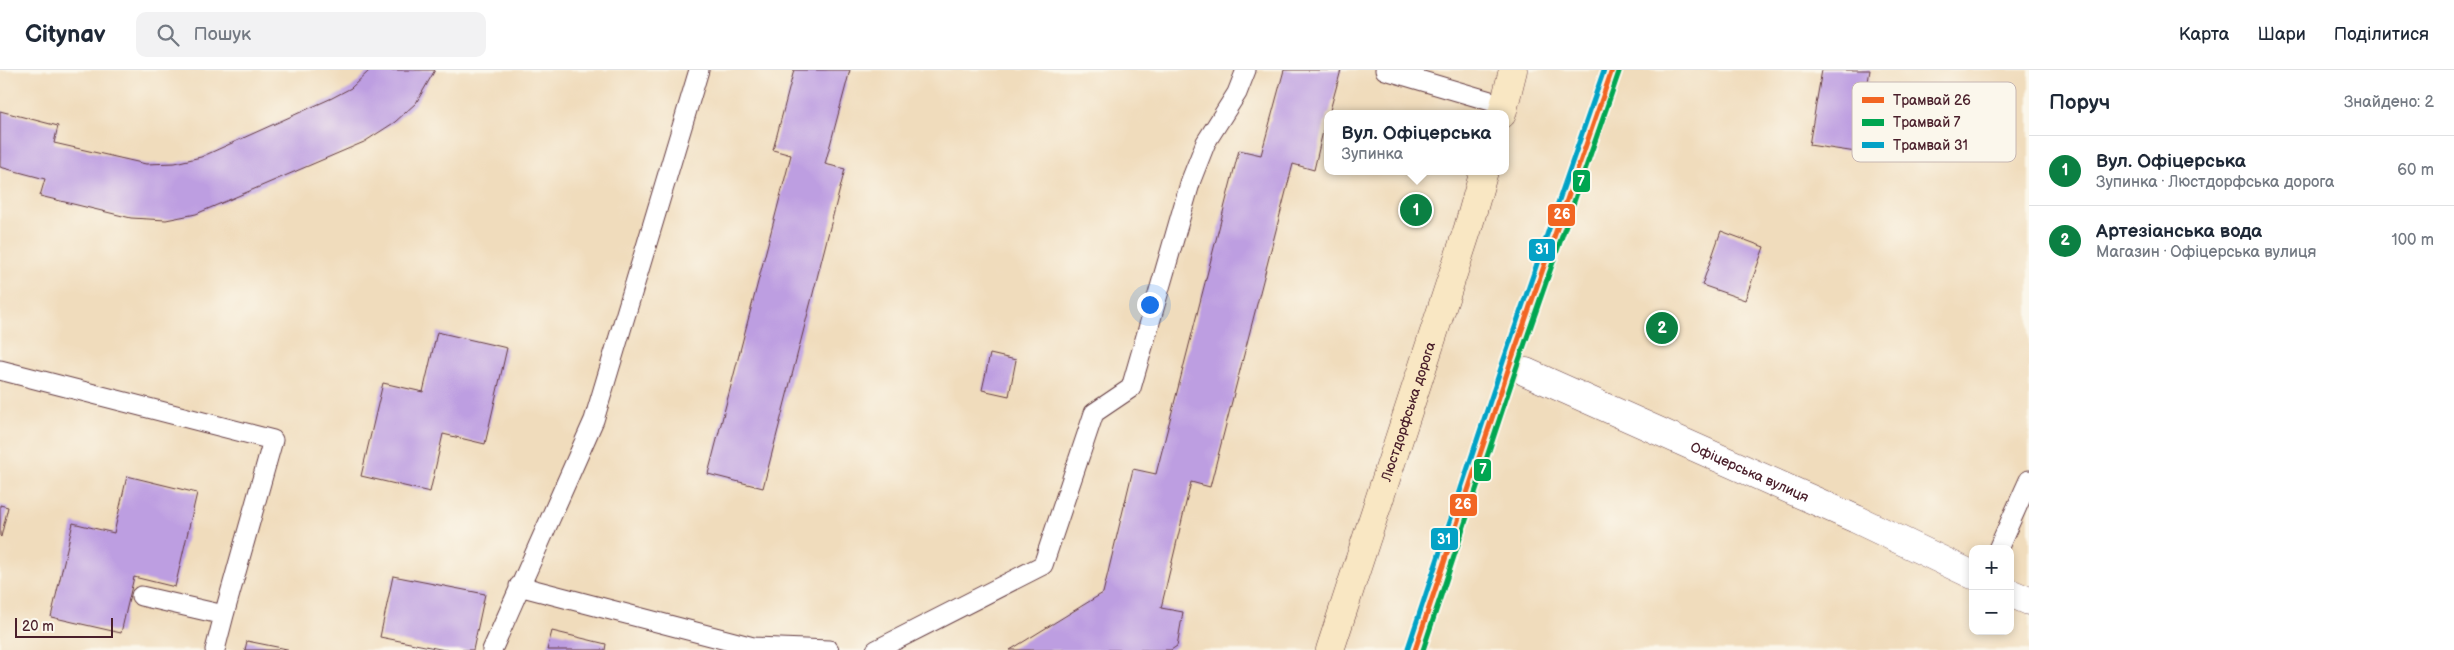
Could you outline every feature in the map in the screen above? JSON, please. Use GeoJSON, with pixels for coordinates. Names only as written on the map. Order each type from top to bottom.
{"type":"FeatureCollection","features":[{"type":"Feature","properties":{"kind":"main road"},"geometry":{"type":"LineString","coordinates":[[1503,109],[1513,70]]}},
{"type":"Feature","properties":{"kind":"main road","name":"Люстдорфська дорога"},"geometry":{"type":"LineString","coordinates":[[1330,650],[1465,237],[1483,175]]}},
{"type":"Feature","properties":{"kind":"street","name":"Офіцерська вулиця"},"geometry":{"type":"LineString","coordinates":[[1526,372],[1856,519],[1969,573]]}},
{"type":"Feature","properties":{"kind":"street"},"geometry":{"type":"LineString","coordinates":[[2014,595],[2029,601]]}},
{"type":"Feature","properties":{"kind":"lane"},"geometry":{"type":"LineString","coordinates":[[492,650],[594,420],[699,70]]}},
{"type":"Feature","properties":{"kind":"lane"},"geometry":{"type":"LineString","coordinates":[[876,650],[1043,565],[1094,413],[1131,388],[1191,180],[1206,142],[1237,92],[1246,70]]}},
{"type":"Feature","properties":{"kind":"lane"},"geometry":{"type":"LineString","coordinates":[[1385,70],[1503,109]]}},
{"type":"Feature","properties":{"kind":"lane"},"geometry":{"type":"LineString","coordinates":[[0,370],[273,440],[215,650]]}},
{"type":"Feature","properties":{"kind":"lane"},"geometry":{"type":"LineString","coordinates":[[2000,545],[2029,480]]}},
{"type":"Feature","properties":{"kind":"lane"},"geometry":{"type":"LineString","coordinates":[[519,586],[753,647],[829,650]]}},
{"type":"Feature","properties":{"kind":"lane"},"geometry":{"type":"LineString","coordinates":[[141,596],[224,615]]}},
{"type":"Feature","properties":{"kind":"building"},"geometry":{"type":"Polygon","coordinates":[[[370,70],[435,70],[416,103],[395,122],[364,142],[196,214],[166,220],[131,218],[40,196],[45,179],[0,167],[0,111],[58,126],[54,143],[146,164],[175,163],[201,157],[332,98],[351,88],[370,70]]]}},
{"type":"Feature","properties":{"kind":"building"},"geometry":{"type":"Polygon","coordinates":[[[794,70],[850,70],[825,164],[845,169],[763,488],[708,474],[791,155],[773,150],[794,70]]]}},
{"type":"Feature","properties":{"kind":"building"},"geometry":{"type":"Polygon","coordinates":[[[1284,70],[1341,70],[1330,110],[1324,110],[1324,127],[1314,170],[1293,164],[1210,487],[1191,482],[1161,608],[1183,612],[1177,646],[1171,650],[1010,650],[1103,593],[1133,469],[1156,474],[1239,150],[1261,155],[1284,70]]]}},
{"type":"Feature","properties":{"kind":"building"},"geometry":{"type":"Polygon","coordinates":[[[1822,70],[1870,70],[1868,82],[1852,82],[1852,151],[1809,145],[1822,70]]]}},
{"type":"Feature","properties":{"kind":"building"},"geometry":{"type":"Polygon","coordinates":[[[1721,231],[1764,247],[1745,300],[1702,285],[1721,231]]]}},
{"type":"Feature","properties":{"kind":"building"},"geometry":{"type":"Polygon","coordinates":[[[437,332],[507,348],[485,444],[443,434],[430,492],[361,476],[383,383],[423,392],[437,332]]]}},
{"type":"Feature","properties":{"kind":"building"},"geometry":{"type":"Polygon","coordinates":[[[990,354],[1016,360],[1009,396],[982,390],[990,354]]]}},
{"type":"Feature","properties":{"kind":"building"},"geometry":{"type":"Polygon","coordinates":[[[127,476],[197,493],[175,587],[134,577],[121,633],[51,617],[73,523],[114,533],[127,476]]]}},
{"type":"Feature","properties":{"kind":"building"},"geometry":{"type":"Polygon","coordinates":[[[0,505],[8,507],[1,537],[0,536],[0,505]]]}},
{"type":"Feature","properties":{"kind":"building"},"geometry":{"type":"Polygon","coordinates":[[[393,576],[485,594],[473,650],[445,650],[380,637],[393,576]]]}},
{"type":"Feature","properties":{"kind":"building"},"geometry":{"type":"Polygon","coordinates":[[[552,631],[606,644],[605,650],[547,650],[552,631]]]}},
{"type":"Feature","properties":{"kind":"building"},"geometry":{"type":"Polygon","coordinates":[[[247,641],[287,649],[287,650],[245,650],[247,641]]]}},
{"type":"Feature","properties":{"kind":"tram line","name":"31"},"geometry":{"type":"LineString","coordinates":[[1408,648],[1503,362],[1604,70]]}},
{"type":"Feature","properties":{"kind":"tram line","name":"26"},"geometry":{"type":"LineString","coordinates":[[1415,650],[1510,364],[1612,70]]}},
{"type":"Feature","properties":{"kind":"tram line","name":"7"},"geometry":{"type":"LineString","coordinates":[[1423,650],[1517,366],[1619,72]]}},
{"type":"Feature","properties":{"kind":"place","name":"Вул. Офіцерська"},"geometry":{"type":"Point","coordinates":[1416,210]}},
{"type":"Feature","properties":{"kind":"place","name":"Артезіанська вода"},"geometry":{"type":"Point","coordinates":[1662,328]}}]}
